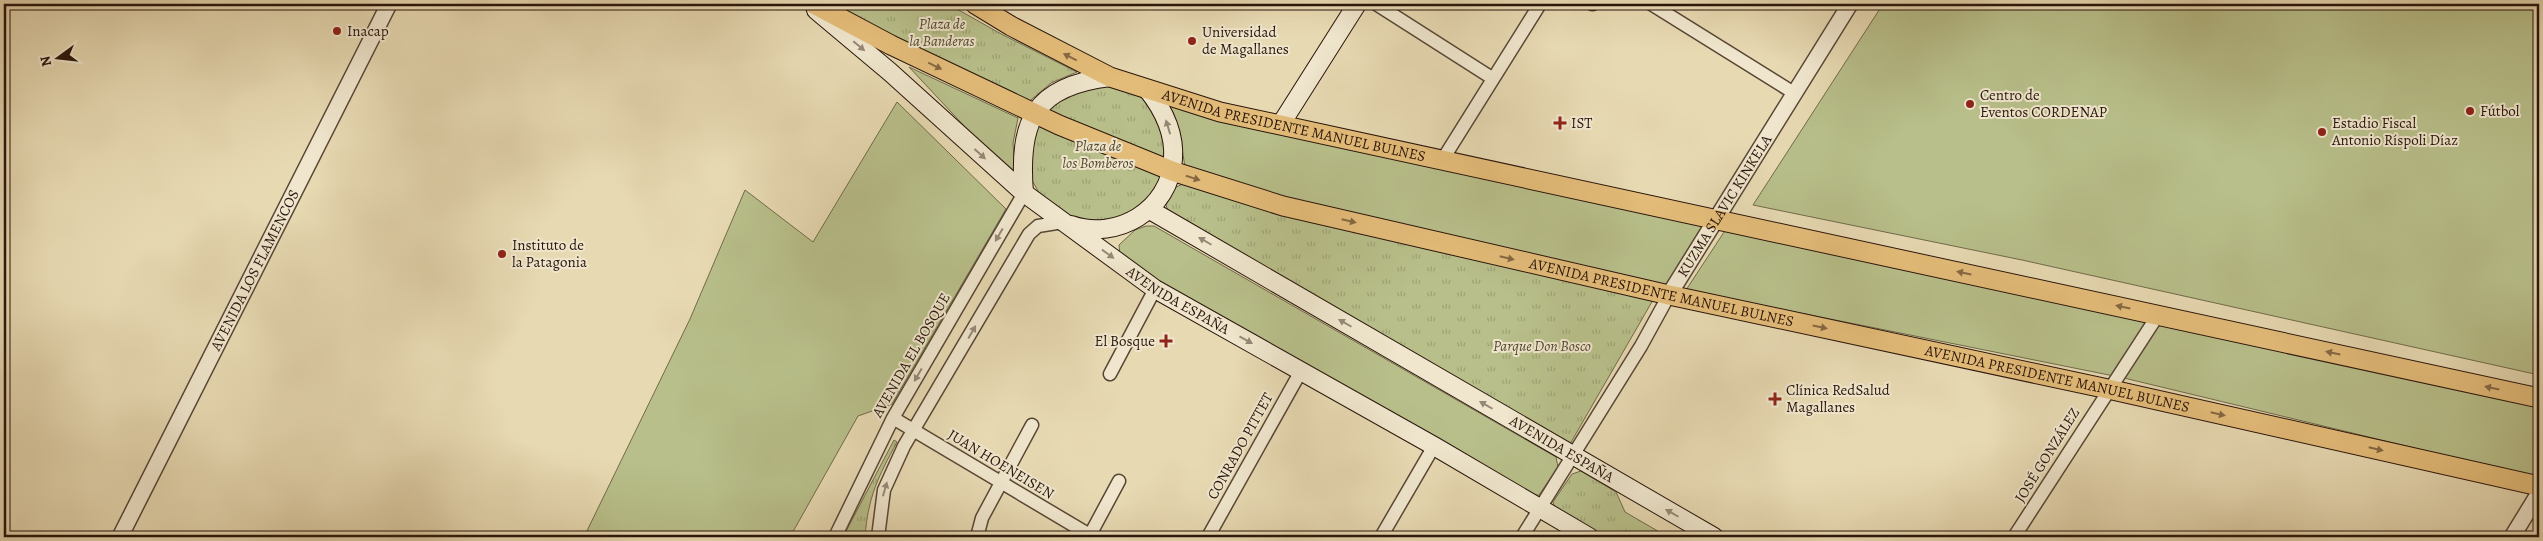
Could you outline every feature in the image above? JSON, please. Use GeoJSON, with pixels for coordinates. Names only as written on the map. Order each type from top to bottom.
{"type":"FeatureCollection","features":[{"type":"Feature","properties":{"kind":"main road","name":"AVENIDA ESPAÑA"},"geometry":{"type":"LineString","coordinates":[[808,4],[890,72],[1024,193],[1156,289],[1434,446],[1589,537]]}},
{"type":"Feature","properties":{"kind":"main road","name":"AVENIDA PRESIDENTE MANUEL BULNES"},"geometry":{"type":"LineString","coordinates":[[814,4],[891,46],[1034,114],[1172,171],[1283,206],[1669,296],[2108,389],[2539,486]]}},
{"type":"Feature","properties":{"kind":"main road","name":"AVENIDA PRESIDENTE MANUEL BULNES"},"geometry":{"type":"LineString","coordinates":[[975,4],[1011,26],[1110,77],[1220,112],[1716,218],[2539,398]]}},
{"type":"Feature","properties":{"kind":"main road"},"geometry":{"type":"LineString","coordinates":[[1281,124],[1357,4]]}},
{"type":"Feature","properties":{"kind":"main road"},"geometry":{"type":"LineString","coordinates":[[1024,193],[1023,147],[1034,114],[1047,99],[1066,87],[1087,80],[1110,77]]}},
{"type":"Feature","properties":{"kind":"main road"},"geometry":{"type":"LineString","coordinates":[[1063,222],[1087,229],[1114,228],[1139,218],[1150,210],[1164,192],[1172,171],[1173,155],[1168,124],[1156,101],[1147,89]]}},
{"type":"Feature","properties":{"kind":"main road","name":"AVENIDA ESPAÑA"},"geometry":{"type":"LineString","coordinates":[[1150,210],[1714,537]]}},
{"type":"Feature","properties":{"kind":"street","name":"AVENIDA LOS FLAMENCOS"},"geometry":{"type":"LineString","coordinates":[[120,537],[389,4]]}},
{"type":"Feature","properties":{"kind":"street"},"geometry":{"type":"LineString","coordinates":[[1376,4],[1492,78]]}},
{"type":"Feature","properties":{"kind":"street"},"geometry":{"type":"LineString","coordinates":[[1443,159],[1540,4]]}},
{"type":"Feature","properties":{"kind":"street"},"geometry":{"type":"LineString","coordinates":[[1651,4],[1794,93]]}},
{"type":"Feature","properties":{"kind":"street","name":"KUZMA SLAVIC KINKELA"},"geometry":{"type":"LineString","coordinates":[[1522,537],[1641,346],[1716,218],[1850,4]]}},
{"type":"Feature","properties":{"kind":"street","name":"AVENIDA EL BOSQUE"},"geometry":{"type":"LineString","coordinates":[[835,537],[893,418],[1024,193]]}},
{"type":"Feature","properties":{"kind":"street"},"geometry":{"type":"LineString","coordinates":[[878,537],[884,490],[904,446],[1029,234],[1038,226],[1063,222]]}},
{"type":"Feature","properties":{"kind":"street"},"geometry":{"type":"LineString","coordinates":[[1110,374],[1156,289]]}},
{"type":"Feature","properties":{"kind":"street","name":"JOSÉ GONZÁLEZ"},"geometry":{"type":"LineString","coordinates":[[2014,537],[2108,389],[2158,315]]}},
{"type":"Feature","properties":{"kind":"street","name":"CONRADO PITTET"},"geometry":{"type":"LineString","coordinates":[[1208,537],[1300,370]]}},
{"type":"Feature","properties":{"kind":"street","name":"JUAN HOENEISEN"},"geometry":{"type":"LineString","coordinates":[[893,418],[1086,535]]}},
{"type":"Feature","properties":{"kind":"street"},"geometry":{"type":"LineString","coordinates":[[977,537],[982,518],[999,483],[1032,425]]}},
{"type":"Feature","properties":{"kind":"street"},"geometry":{"type":"LineString","coordinates":[[1381,537],[1434,446]]}},
{"type":"Feature","properties":{"kind":"street"},"geometry":{"type":"LineString","coordinates":[[1086,535],[1119,481]]}},
{"type":"Feature","properties":{"kind":"street"},"geometry":{"type":"LineString","coordinates":[[2512,537],[2539,494]]}},
{"type":"Feature","properties":{"kind":"green space","name":"Plaza de la Banderas"},"geometry":{"type":"Polygon","coordinates":[[[822,4],[948,4],[1003,35],[1077,72],[1051,83],[1025,105],[822,4]]]}},
{"type":"Feature","properties":{"kind":"green space","name":"Estadio Fiscal Antonio Ríspoli Díaz"},"geometry":{"type":"Polygon","coordinates":[[[1883,4],[2539,4],[2539,375],[2022,260],[1753,205],[1883,4]]]}},
{"type":"Feature","properties":{"kind":"green space"},"geometry":{"type":"Polygon","coordinates":[[[909,67],[1018,118],[1013,143],[1015,176],[1010,175],[909,67]]]}},
{"type":"Feature","properties":{"kind":"green space","name":"Plaza de los Bomberos"},"geometry":{"type":"Polygon","coordinates":[[[1110,84],[1137,94],[1148,103],[1168,141],[1163,184],[1134,216],[1078,224],[1043,200],[1029,175],[1026,146],[1055,97],[1110,84]]]}},
{"type":"Feature","properties":{"kind":"green space"},"geometry":{"type":"Polygon","coordinates":[[[897,102],[1006,209],[892,404],[858,416],[790,537],[584,537],[690,319],[745,190],[813,242],[897,102]]]}},
{"type":"Feature","properties":{"kind":"green space"},"geometry":{"type":"Polygon","coordinates":[[[1168,103],[1712,211],[1667,285],[1277,202],[1185,167],[1180,136],[1168,103]]]}},
{"type":"Feature","properties":{"kind":"green space","name":"Parque Don Bosco"},"geometry":{"type":"Polygon","coordinates":[[[1185,183],[1653,300],[1570,444],[1170,218],[1166,205],[1174,188],[1185,183]]]}},
{"type":"Feature","properties":{"kind":"green space"},"geometry":{"type":"Polygon","coordinates":[[[1146,226],[1154,226],[1556,457],[1558,467],[1539,495],[1529,496],[1125,264],[1120,255],[1119,245],[1135,230],[1146,226]]]}},
{"type":"Feature","properties":{"kind":"green space"},"geometry":{"type":"Polygon","coordinates":[[[1728,226],[2539,403],[2539,470],[2535,477],[2124,378],[1686,290],[1728,226]]]}},
{"type":"Feature","properties":{"kind":"green space"},"geometry":{"type":"Polygon","coordinates":[[[894,440],[897,442],[884,466],[871,499],[865,537],[843,537],[894,440]]]}},
{"type":"Feature","properties":{"kind":"green space"},"geometry":{"type":"Polygon","coordinates":[[[1581,471],[1616,492],[1625,512],[1668,537],[1599,537],[1556,512],[1553,502],[1572,474],[1581,471]]]}},
{"type":"Feature","properties":{"kind":"place","name":"Inacap"},"geometry":{"type":"Point","coordinates":[337,31]}},
{"type":"Feature","properties":{"kind":"place","name":"Universidad de Magallanes"},"geometry":{"type":"Point","coordinates":[1192,41]}},
{"type":"Feature","properties":{"kind":"place","name":"Centro de Eventos CORDENAP"},"geometry":{"type":"Point","coordinates":[1970,104]}},
{"type":"Feature","properties":{"kind":"place","name":"Fútbol"},"geometry":{"type":"Point","coordinates":[2470,111]}},
{"type":"Feature","properties":{"kind":"place","name":"IST"},"geometry":{"type":"Point","coordinates":[1560,123]}},
{"type":"Feature","properties":{"kind":"place","name":"Estadio Fiscal Antonio Ríspoli Díaz"},"geometry":{"type":"Point","coordinates":[2322,132]}},
{"type":"Feature","properties":{"kind":"place","name":"Instituto de la Patagonia"},"geometry":{"type":"Point","coordinates":[502,254]}},
{"type":"Feature","properties":{"kind":"place","name":"El Bosque"},"geometry":{"type":"Point","coordinates":[1166,341]}},
{"type":"Feature","properties":{"kind":"place","name":"Clínica RedSalud Magallanes"},"geometry":{"type":"Point","coordinates":[1775,399]}}]}
